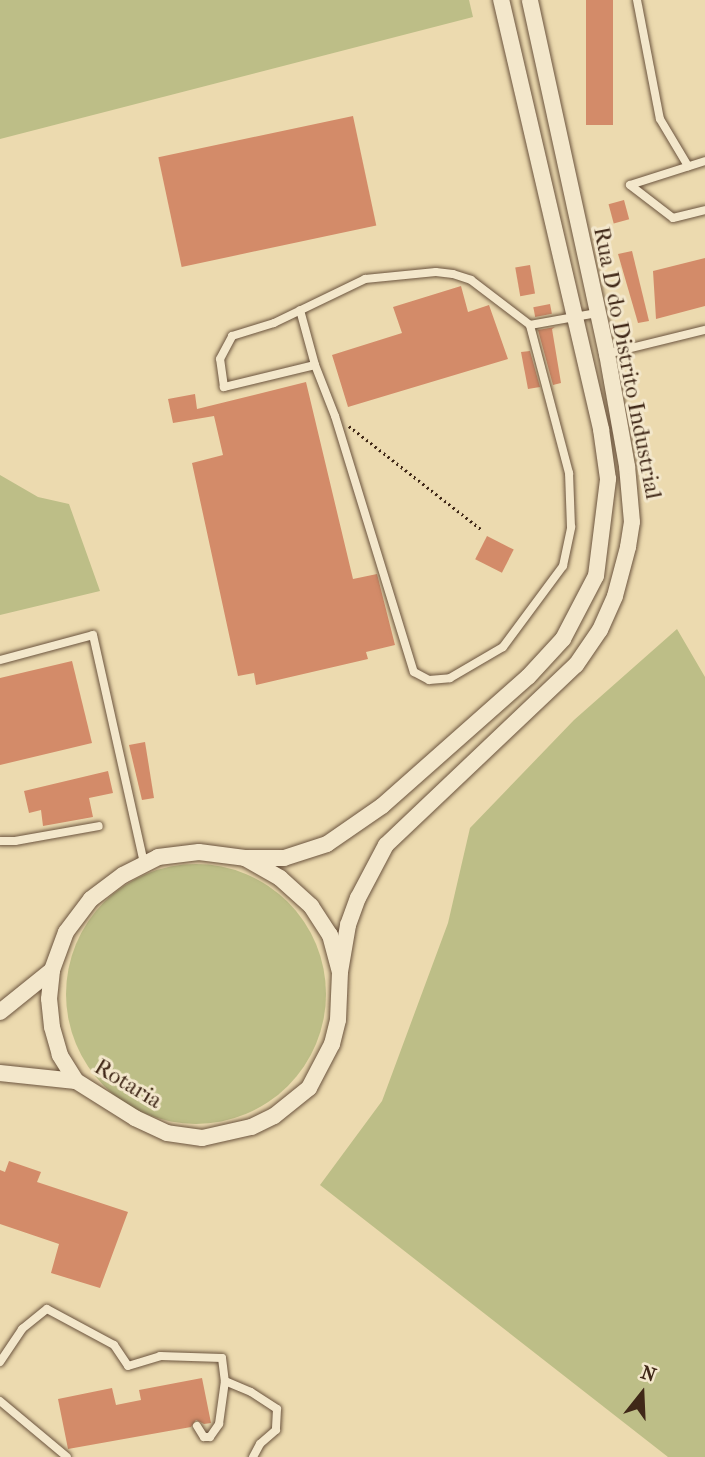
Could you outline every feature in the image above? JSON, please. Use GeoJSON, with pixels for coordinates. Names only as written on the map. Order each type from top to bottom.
{"type":"FeatureCollection","features":[{"type":"Feature","properties":{"kind":"street","name":"Rua D do Distrito Industrial"},"geometry":{"type":"LineString","coordinates":[[244,858],[284,858],[327,844],[382,806],[528,677],[570,628],[596,576],[608,479],[601,429],[572,315],[500,0]]}},
{"type":"Feature","properties":{"kind":"street","name":"Rua D do Distrito Industrial"},"geometry":{"type":"LineString","coordinates":[[340,972],[348,925],[358,898],[386,845],[576,665],[600,630],[615,596],[632,522],[629,480],[607,354],[530,0]]}},
{"type":"Feature","properties":{"kind":"street","name":"Rotaria"},"geometry":{"type":"LineString","coordinates":[[199,852],[244,858],[280,878],[311,906],[330,935],[340,972],[338,1020],[323,1067],[309,1088],[274,1116],[251,1127],[202,1138],[167,1133],[135,1118],[76,1081],[60,1055],[52,1027],[49,999],[52,970],[66,932],[91,899],[123,875],[158,858],[199,852]]}},
{"type":"Feature","properties":{"kind":"street"},"geometry":{"type":"LineString","coordinates":[[0,1012],[52,970]]}},
{"type":"Feature","properties":{"kind":"street"},"geometry":{"type":"LineString","coordinates":[[0,1073],[76,1081]]}},
{"type":"Feature","properties":{"kind":"lane"},"geometry":{"type":"LineString","coordinates":[[637,0],[660,120],[688,166]]}},
{"type":"Feature","properties":{"kind":"lane"},"geometry":{"type":"LineString","coordinates":[[705,160],[630,185],[673,218],[705,209]]}},
{"type":"Feature","properties":{"kind":"lane"},"geometry":{"type":"LineString","coordinates":[[300,310],[315,365],[335,416],[414,671],[429,680],[450,678],[503,647],[563,566],[571,527],[569,473],[530,325],[471,279],[436,272],[365,279],[300,310],[274,323],[232,336],[220,359],[224,387],[315,365]]}},
{"type":"Feature","properties":{"kind":"lane"},"geometry":{"type":"LineString","coordinates":[[530,325],[572,315],[597,313]]}},
{"type":"Feature","properties":{"kind":"lane"},"geometry":{"type":"LineString","coordinates":[[607,354],[705,330]]}},
{"type":"Feature","properties":{"kind":"lane"},"geometry":{"type":"LineString","coordinates":[[0,660],[93,635],[144,864]]}},
{"type":"Feature","properties":{"kind":"lane"},"geometry":{"type":"LineString","coordinates":[[0,841],[15,841],[99,826]]}},
{"type":"Feature","properties":{"kind":"lane"},"geometry":{"type":"LineString","coordinates":[[0,1362],[22,1329],[47,1309],[114,1345],[128,1366],[160,1356],[222,1358],[225,1381],[219,1424],[210,1437],[204,1437],[197,1426]]}},
{"type":"Feature","properties":{"kind":"lane"},"geometry":{"type":"LineString","coordinates":[[225,1381],[251,1392],[277,1409],[276,1430],[260,1444],[253,1457]]}},
{"type":"Feature","properties":{"kind":"lane"},"geometry":{"type":"LineString","coordinates":[[0,1401],[67,1457]]}},
{"type":"Feature","properties":{"kind":"path"},"geometry":{"type":"LineString","coordinates":[[335,416],[366,437],[482,530]]}},
{"type":"Feature","properties":{"kind":"green space"},"geometry":{"type":"Polygon","coordinates":[[[0,0],[469,0],[473,17],[0,139],[0,0]]]}},
{"type":"Feature","properties":{"kind":"green space"},"geometry":{"type":"Polygon","coordinates":[[[0,475],[38,497],[69,504],[100,591],[0,615],[0,475]]]}},
{"type":"Feature","properties":{"kind":"green space"},"geometry":{"type":"Polygon","coordinates":[[[677,629],[705,677],[705,1457],[668,1457],[320,1185],[382,1101],[448,923],[470,828],[574,720],[677,629]]]}},
{"type":"Feature","properties":{"kind":"green space"},"geometry":{"type":"Polygon","coordinates":[[[196,864],[246,874],[268,886],[288,902],[304,922],[316,944],[326,994],[316,1044],[304,1066],[288,1086],[268,1102],[246,1114],[196,1124],[146,1114],[124,1102],[104,1086],[88,1066],[76,1044],[66,994],[76,944],[88,922],[104,902],[124,886],[146,874],[196,864]]]}},
{"type":"Feature","properties":{"kind":"building"},"geometry":{"type":"Polygon","coordinates":[[[586,0],[613,0],[613,125],[586,125],[586,0]]]}},
{"type":"Feature","properties":{"kind":"building"},"geometry":{"type":"Polygon","coordinates":[[[353,116],[376,226],[182,267],[158,157],[353,116]]]}},
{"type":"Feature","properties":{"kind":"building"},"geometry":{"type":"Polygon","coordinates":[[[624,200],[629,219],[614,223],[609,204],[624,200]]]}},
{"type":"Feature","properties":{"kind":"building"},"geometry":{"type":"Polygon","coordinates":[[[632,251],[649,321],[638,323],[618,254],[632,251]]]}},
{"type":"Feature","properties":{"kind":"building"},"geometry":{"type":"Polygon","coordinates":[[[705,258],[705,306],[656,319],[653,271],[705,258]]]}},
{"type":"Feature","properties":{"kind":"building"},"geometry":{"type":"Polygon","coordinates":[[[530,265],[535,294],[520,296],[515,268],[530,265]]]}},
{"type":"Feature","properties":{"kind":"building"},"geometry":{"type":"Polygon","coordinates":[[[461,286],[468,312],[489,305],[508,359],[348,407],[332,355],[402,333],[393,307],[461,286]]]}},
{"type":"Feature","properties":{"kind":"building"},"geometry":{"type":"Polygon","coordinates":[[[550,304],[552,314],[535,317],[533,307],[550,304]]]}},
{"type":"Feature","properties":{"kind":"building"},"geometry":{"type":"Polygon","coordinates":[[[555,327],[552,329],[561,383],[553,385],[538,330],[555,327]]]}},
{"type":"Feature","properties":{"kind":"building"},"geometry":{"type":"Polygon","coordinates":[[[530,351],[540,387],[528,389],[521,352],[530,351]]]}},
{"type":"Feature","properties":{"kind":"building"},"geometry":{"type":"Polygon","coordinates":[[[306,382],[353,579],[377,574],[395,645],[366,652],[368,659],[256,685],[254,673],[238,676],[192,463],[223,455],[214,416],[173,423],[168,399],[195,394],[197,409],[306,382]]]}},
{"type":"Feature","properties":{"kind":"building"},"geometry":{"type":"Polygon","coordinates":[[[487,536],[514,550],[502,573],[475,559],[487,536]]]}},
{"type":"Feature","properties":{"kind":"building"},"geometry":{"type":"Polygon","coordinates":[[[72,661],[92,743],[0,765],[0,678],[72,661]]]}},
{"type":"Feature","properties":{"kind":"building"},"geometry":{"type":"Polygon","coordinates":[[[145,742],[154,798],[142,800],[129,745],[145,742]]]}},
{"type":"Feature","properties":{"kind":"building"},"geometry":{"type":"Polygon","coordinates":[[[108,771],[113,793],[89,798],[93,817],[43,826],[41,810],[29,813],[24,791],[108,771]]]}},
{"type":"Feature","properties":{"kind":"building"},"geometry":{"type":"Polygon","coordinates":[[[9,1161],[41,1172],[37,1182],[128,1212],[100,1288],[51,1273],[59,1244],[0,1224],[0,1170],[5,1172],[9,1161]]]}},
{"type":"Feature","properties":{"kind":"building"},"geometry":{"type":"Polygon","coordinates":[[[202,1378],[211,1423],[204,1424],[196,1420],[191,1427],[68,1449],[58,1399],[112,1388],[116,1405],[141,1400],[139,1390],[202,1378]]]}}]}
